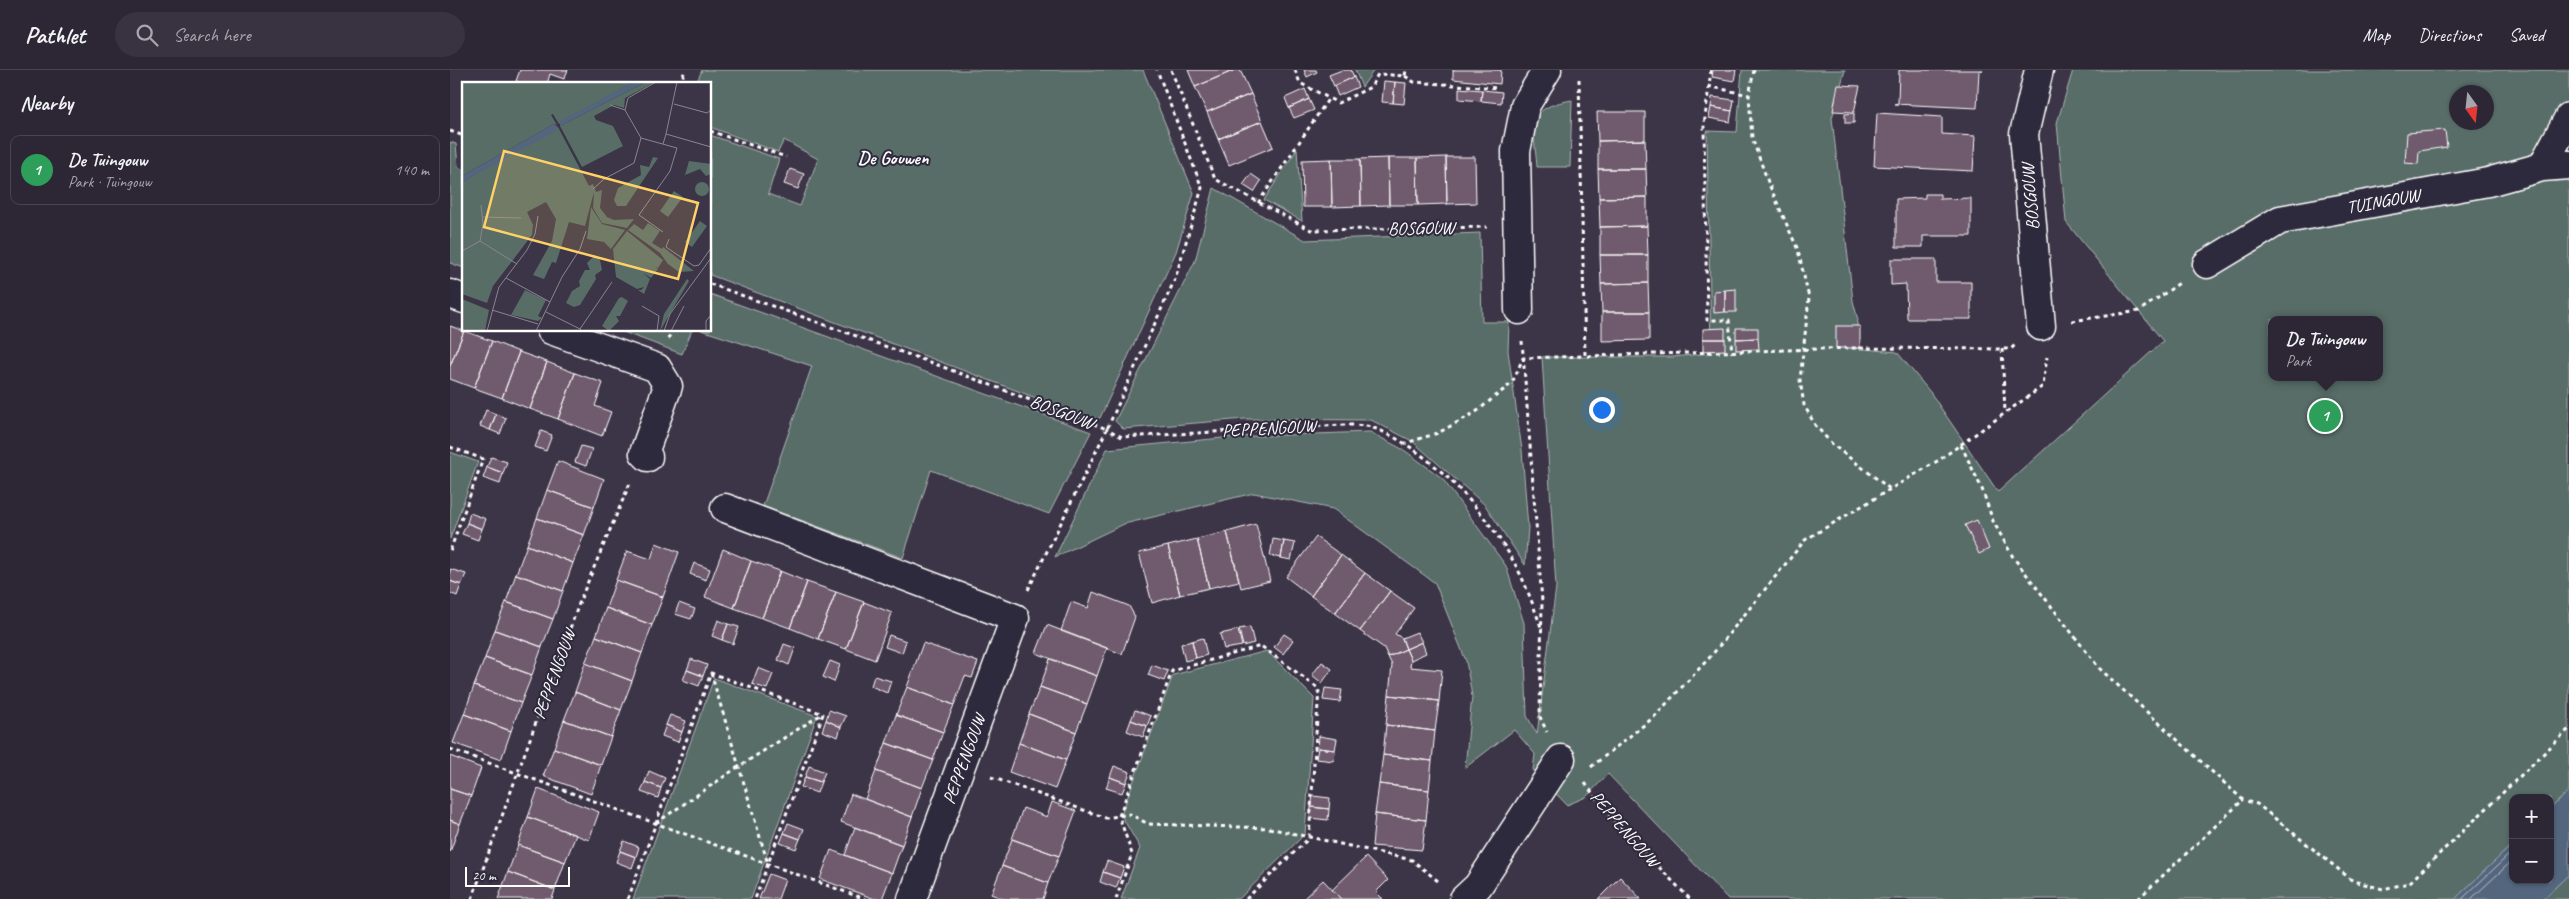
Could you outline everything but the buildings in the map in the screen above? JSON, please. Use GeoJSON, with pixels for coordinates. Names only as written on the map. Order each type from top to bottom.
{"type":"FeatureCollection","features":[{"type":"Feature","properties":{"kind":"street","name":"BOSGOUW"},"geometry":{"type":"LineString","coordinates":[[2039,70],[2024,134],[2041,326]]}},
{"type":"Feature","properties":{"kind":"street"},"geometry":{"type":"LineString","coordinates":[[1519,310],[1516,151],[1525,106],[1540,80]]}},
{"type":"Feature","properties":{"kind":"street"},"geometry":{"type":"LineString","coordinates":[[2542,167],[2569,117]]}},
{"type":"Feature","properties":{"kind":"street","name":"TUINGOUW"},"geometry":{"type":"LineString","coordinates":[[2207,264],[2280,220],[2488,182],[2542,167],[2569,165]]}},
{"type":"Feature","properties":{"kind":"street"},"geometry":{"type":"LineString","coordinates":[[450,294],[462,298]]}},
{"type":"Feature","properties":{"kind":"street"},"geometry":{"type":"LineString","coordinates":[[554,331],[657,368],[668,386],[646,455]]}},
{"type":"Feature","properties":{"kind":"street"},"geometry":{"type":"LineString","coordinates":[[725,508],[1015,618]]}},
{"type":"Feature","properties":{"kind":"street","name":"PEPPENGOUW"},"geometry":{"type":"LineString","coordinates":[[912,899],[1015,618]]}},
{"type":"Feature","properties":{"kind":"street"},"geometry":{"type":"LineString","coordinates":[[1455,893],[1478,886],[1570,768]]}},
{"type":"Feature","properties":{"kind":"path"},"geometry":{"type":"LineString","coordinates":[[681,82],[685,70]]}},
{"type":"Feature","properties":{"kind":"path","name":"BOSGOUW"},"geometry":{"type":"LineString","coordinates":[[711,284],[935,364],[1107,428],[1175,279],[1202,188],[1157,70]]}},
{"type":"Feature","properties":{"kind":"path","name":"BOSGOUW"},"geometry":{"type":"LineString","coordinates":[[1171,70],[1215,178],[1311,230],[1518,226]]}},
{"type":"Feature","properties":{"kind":"path"},"geometry":{"type":"LineString","coordinates":[[1295,70],[1300,83],[1338,103],[1371,87],[1378,74],[1406,76],[1414,82],[1540,80]]}},
{"type":"Feature","properties":{"kind":"path"},"geometry":{"type":"LineString","coordinates":[[1406,70],[1406,76]]}},
{"type":"Feature","properties":{"kind":"path"},"geometry":{"type":"LineString","coordinates":[[1711,70],[1704,126],[1708,320],[1729,320],[1732,353]]}},
{"type":"Feature","properties":{"kind":"path"},"geometry":{"type":"LineString","coordinates":[[1754,70],[1749,95],[1752,138],[1768,182],[1798,250],[1809,298],[1800,380],[1804,405],[1815,425],[1834,445],[1890,489]]}},
{"type":"Feature","properties":{"kind":"path"},"geometry":{"type":"LineString","coordinates":[[1579,74],[1585,356]]}},
{"type":"Feature","properties":{"kind":"path"},"geometry":{"type":"LineString","coordinates":[[1708,86],[1749,95]]}},
{"type":"Feature","properties":{"kind":"path"},"geometry":{"type":"LineString","coordinates":[[1258,202],[1329,98]]}},
{"type":"Feature","properties":{"kind":"path"},"geometry":{"type":"LineString","coordinates":[[450,131],[462,135]]}},
{"type":"Feature","properties":{"kind":"path"},"geometry":{"type":"LineString","coordinates":[[711,131],[786,157]]}},
{"type":"Feature","properties":{"kind":"path"},"geometry":{"type":"LineString","coordinates":[[1403,444],[1438,433],[1476,412],[1512,383],[1523,358],[1803,350],[2010,349],[2041,326],[2139,311],[2207,264]]}},
{"type":"Feature","properties":{"kind":"path","name":"PEPPENGOUW"},"geometry":{"type":"LineString","coordinates":[[1519,310],[1542,601],[1540,717],[1570,768],[1608,815],[1690,899]]}},
{"type":"Feature","properties":{"kind":"path"},"geometry":{"type":"LineString","coordinates":[[1570,768],[1654,717],[1711,656],[1806,540],[1962,445],[2043,386],[2048,363],[2041,326]]}},
{"type":"Feature","properties":{"kind":"path"},"geometry":{"type":"LineString","coordinates":[[2002,349],[2005,412]]}},
{"type":"Feature","properties":{"kind":"path","name":"PEPPENGOUW"},"geometry":{"type":"LineString","coordinates":[[1107,428],[1122,437],[1344,425],[1370,427],[1403,444],[1444,473],[1473,502],[1501,541],[1523,579],[1542,630]]}},
{"type":"Feature","properties":{"kind":"path"},"geometry":{"type":"LineString","coordinates":[[1015,618],[1107,428]]}},
{"type":"Feature","properties":{"kind":"path"},"geometry":{"type":"LineString","coordinates":[[1962,445],[1982,489],[1993,521],[2013,557],[2099,668],[2243,800],[2257,804],[2352,881],[2383,889],[2408,883],[2569,730]]}},
{"type":"Feature","properties":{"kind":"path"},"geometry":{"type":"LineString","coordinates":[[450,446],[483,459],[450,551]]}},
{"type":"Feature","properties":{"kind":"path","name":"PEPPENGOUW"},"geometry":{"type":"LineString","coordinates":[[472,899],[519,774],[581,598],[646,455]]}},
{"type":"Feature","properties":{"kind":"path"},"geometry":{"type":"LineString","coordinates":[[1116,899],[1132,854],[1119,816],[1172,671],[1261,646],[1318,689],[1309,838],[1246,899]]}},
{"type":"Feature","properties":{"kind":"path"},"geometry":{"type":"LineString","coordinates":[[711,673],[823,714]]}},
{"type":"Feature","properties":{"kind":"path"},"geometry":{"type":"LineString","coordinates":[[711,673],[768,864]]}},
{"type":"Feature","properties":{"kind":"path"},"geometry":{"type":"LineString","coordinates":[[628,899],[711,673]]}},
{"type":"Feature","properties":{"kind":"path"},"geometry":{"type":"LineString","coordinates":[[656,824],[738,767],[823,714]]}},
{"type":"Feature","properties":{"kind":"path"},"geometry":{"type":"LineString","coordinates":[[756,899],[823,714]]}},
{"type":"Feature","properties":{"kind":"path"},"geometry":{"type":"LineString","coordinates":[[450,749],[865,899]]}},
{"type":"Feature","properties":{"kind":"path"},"geometry":{"type":"LineString","coordinates":[[961,766],[1106,818],[1130,814],[1148,824],[1269,828],[1412,860],[1455,893]]}},
{"type":"Feature","properties":{"kind":"path"},"geometry":{"type":"LineString","coordinates":[[2138,899],[2243,800]]}},
{"type":"Feature","properties":{"kind":"green space"},"geometry":{"type":"Polygon","coordinates":[[[702,70],[1143,70],[1194,193],[1176,252],[1100,418],[1092,419],[711,275],[711,135],[779,159],[768,194],[800,206],[818,159],[784,140],[778,152],[711,127],[711,82],[697,82],[702,70]]]}},
{"type":"Feature","properties":{"kind":"green space"},"geometry":{"type":"Polygon","coordinates":[[[1355,70],[1374,70],[1362,87],[1355,70]]]}},
{"type":"Feature","properties":{"kind":"green space"},"geometry":{"type":"Polygon","coordinates":[[[1742,70],[1845,70],[1832,118],[1853,301],[1858,320],[1853,348],[1897,352],[1930,392],[1998,492],[2163,341],[2066,222],[2057,123],[2073,70],[2569,70],[2569,791],[2554,805],[2554,794],[2509,794],[2509,848],[2455,899],[1728,899],[1608,774],[1586,797],[1567,805],[1533,770],[1535,754],[1514,730],[1465,768],[1472,696],[1466,661],[1435,583],[1333,509],[1254,493],[1124,524],[1055,557],[1107,449],[1233,437],[1370,432],[1404,450],[1442,478],[1506,566],[1524,623],[1527,716],[1537,734],[1556,587],[1542,357],[1673,357],[1711,353],[1707,131],[1737,132],[1742,70]]]}},
{"type":"Feature","properties":{"kind":"green space"},"geometry":{"type":"Polygon","coordinates":[[[1572,100],[1570,167],[1537,167],[1534,130],[1539,114],[1545,108],[1572,100]]]}},
{"type":"Feature","properties":{"kind":"green space"},"geometry":{"type":"Polygon","coordinates":[[[450,142],[456,144],[458,167],[462,169],[462,267],[450,263],[450,142]]]}},
{"type":"Feature","properties":{"kind":"green space"},"geometry":{"type":"Polygon","coordinates":[[[1297,149],[1302,221],[1264,200],[1297,149]]]}},
{"type":"Feature","properties":{"kind":"green space"},"geometry":{"type":"Polygon","coordinates":[[[1214,188],[1305,240],[1480,233],[1482,322],[1509,322],[1508,351],[1522,450],[1528,528],[1525,565],[1485,505],[1412,441],[1371,420],[1245,419],[1123,429],[1115,421],[1195,261],[1214,188]]]}},
{"type":"Feature","properties":{"kind":"green space"},"geometry":{"type":"Polygon","coordinates":[[[711,294],[1091,432],[1049,514],[931,470],[903,558],[763,506],[812,366],[704,331],[711,331],[711,294]]]}},
{"type":"Feature","properties":{"kind":"green space"},"geometry":{"type":"Polygon","coordinates":[[[621,331],[692,331],[682,354],[621,331]]]}},
{"type":"Feature","properties":{"kind":"green space"},"geometry":{"type":"Polygon","coordinates":[[[450,452],[478,462],[450,539],[450,452]]]}},
{"type":"Feature","properties":{"kind":"green space"},"geometry":{"type":"Polygon","coordinates":[[[1267,651],[1314,698],[1305,834],[1239,899],[1121,899],[1140,848],[1121,815],[1173,675],[1267,651]]]}},
{"type":"Feature","properties":{"kind":"green space"},"geometry":{"type":"Polygon","coordinates":[[[714,678],[817,716],[751,899],[633,899],[714,678]]]}},
{"type":"Feature","properties":{"kind":"green space"},"geometry":{"type":"Polygon","coordinates":[[[2569,874],[2569,899],[2543,899],[2569,874]]]}},
{"type":"Feature","properties":{"kind":"water"},"geometry":{"type":"Polygon","coordinates":[[[2569,791],[2569,874],[2543,899],[2455,899],[2509,848],[2509,884],[2554,884],[2554,805],[2569,791]]]}},
{"type":"Feature","properties":{"kind":"place","name":"De Tuingouw"},"geometry":{"type":"Point","coordinates":[2325,416]}},
{"type":"Feature","properties":{"kind":"district","name":"De Gouwen"},"geometry":{"type":"Point","coordinates":[893,157]}}]}
